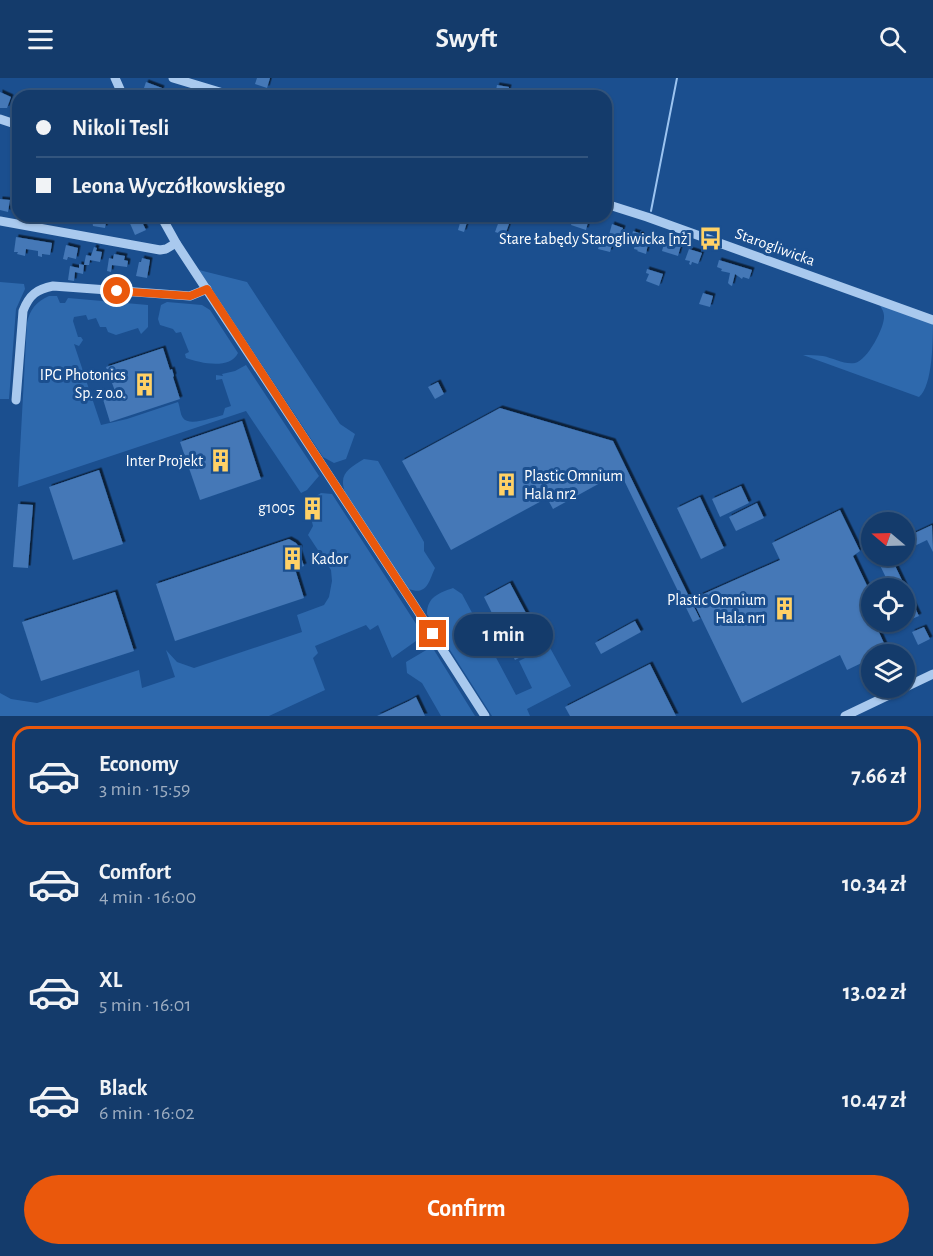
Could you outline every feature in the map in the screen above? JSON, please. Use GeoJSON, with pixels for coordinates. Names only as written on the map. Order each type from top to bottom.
{"type":"FeatureCollection","features":[{"type":"Feature","properties":{"kind":"street"},"geometry":{"type":"LineString","coordinates":[[173,78],[212,90]]}},
{"type":"Feature","properties":{"kind":"street","name":"Starogliwicka"},"geometry":{"type":"LineString","coordinates":[[612,206],[933,320]]}},
{"type":"Feature","properties":{"kind":"street"},"geometry":{"type":"LineString","coordinates":[[0,221],[160,250],[176,243]]}},
{"type":"Feature","properties":{"kind":"street"},"geometry":{"type":"LineString","coordinates":[[164,222],[485,716]]}},
{"type":"Feature","properties":{"kind":"street"},"geometry":{"type":"LineString","coordinates":[[16,400],[23,311],[27,300],[34,292],[53,286],[190,296],[207,289]]}},
{"type":"Feature","properties":{"kind":"street"},"geometry":{"type":"LineString","coordinates":[[845,716],[933,674]]}},
{"type":"Feature","properties":{"kind":"shaded area"},"geometry":{"type":"Polygon","coordinates":[[[199,270],[247,282],[340,424],[355,434],[346,459],[334,463],[323,457],[199,270]]]}},
{"type":"Feature","properties":{"kind":"shaded area"},"geometry":{"type":"Polygon","coordinates":[[[0,282],[24,284],[25,289],[16,309],[9,399],[0,399],[0,282]]]}},
{"type":"Feature","properties":{"kind":"shaded area"},"geometry":{"type":"Polygon","coordinates":[[[49,296],[57,296],[60,303],[65,303],[68,298],[148,305],[148,327],[141,334],[138,328],[116,335],[108,332],[106,327],[100,327],[96,318],[88,320],[86,315],[74,317],[78,337],[83,340],[79,346],[74,344],[101,425],[178,402],[186,421],[196,422],[223,415],[225,408],[231,406],[222,379],[216,380],[216,375],[223,376],[222,374],[246,365],[319,476],[307,490],[301,493],[246,411],[18,487],[27,323],[34,306],[49,296]]]}},
{"type":"Feature","properties":{"kind":"shaded area"},"geometry":{"type":"Polygon","coordinates":[[[167,302],[202,305],[210,310],[238,353],[228,362],[214,364],[186,358],[185,354],[189,352],[181,332],[176,333],[173,329],[160,325],[158,319],[161,305],[167,302]]]}},
{"type":"Feature","properties":{"kind":"shaded area"},"geometry":{"type":"Polygon","coordinates":[[[878,303],[933,320],[930,373],[924,391],[919,397],[803,355],[823,356],[847,363],[860,361],[870,350],[882,328],[884,314],[878,303]]]}},
{"type":"Feature","properties":{"kind":"shaded area"},"geometry":{"type":"Polygon","coordinates":[[[364,459],[378,461],[424,542],[424,551],[435,568],[424,589],[415,591],[409,589],[345,492],[344,476],[350,468],[364,459]]]}},
{"type":"Feature","properties":{"kind":"shaded area"},"geometry":{"type":"Polygon","coordinates":[[[321,493],[332,494],[420,630],[416,641],[392,658],[378,625],[370,630],[366,625],[315,646],[318,653],[313,658],[325,690],[269,716],[0,716],[0,693],[11,699],[37,703],[139,670],[142,688],[175,677],[166,650],[177,662],[194,668],[302,632],[297,615],[324,605],[329,597],[332,581],[331,570],[308,535],[313,526],[307,502],[321,493]]]}},
{"type":"Feature","properties":{"kind":"shaded area"},"geometry":{"type":"Polygon","coordinates":[[[453,588],[462,594],[516,695],[532,688],[519,661],[549,646],[571,686],[527,709],[530,716],[492,716],[427,614],[429,603],[432,600],[453,588]]]}},
{"type":"Feature","properties":{"kind":"shaded area"},"geometry":{"type":"Polygon","coordinates":[[[428,649],[434,650],[475,716],[441,716],[422,683],[407,673],[406,662],[428,649]]]}},
{"type":"Feature","properties":{"kind":"building"},"geometry":{"type":"Polygon","coordinates":[[[257,78],[270,78],[267,88],[255,84],[257,78]]]}},
{"type":"Feature","properties":{"kind":"building"},"geometry":{"type":"Polygon","coordinates":[[[146,82],[162,88],[161,90],[143,90],[146,82]]]}},
{"type":"Feature","properties":{"kind":"building"},"geometry":{"type":"Polygon","coordinates":[[[497,85],[509,87],[508,90],[496,90],[497,85]]]}},
{"type":"Feature","properties":{"kind":"building"},"geometry":{"type":"Polygon","coordinates":[[[0,92],[11,97],[7,108],[0,108],[0,92]]]}},
{"type":"Feature","properties":{"kind":"building"},"geometry":{"type":"Polygon","coordinates":[[[0,199],[10,200],[8,212],[0,210],[0,199]]]}},
{"type":"Feature","properties":{"kind":"building"},"geometry":{"type":"Polygon","coordinates":[[[92,222],[106,222],[105,228],[93,226],[92,222]]]}},
{"type":"Feature","properties":{"kind":"building"},"geometry":{"type":"Polygon","coordinates":[[[129,222],[142,222],[146,230],[135,235],[129,222]]]}},
{"type":"Feature","properties":{"kind":"building"},"geometry":{"type":"Polygon","coordinates":[[[460,222],[467,222],[464,232],[458,230],[460,222]]]}},
{"type":"Feature","properties":{"kind":"building"},"geometry":{"type":"Polygon","coordinates":[[[499,222],[509,224],[505,235],[495,232],[499,222]]]}},
{"type":"Feature","properties":{"kind":"building"},"geometry":{"type":"Polygon","coordinates":[[[572,222],[588,222],[586,230],[571,225],[572,222]]]}},
{"type":"Feature","properties":{"kind":"building"},"geometry":{"type":"Polygon","coordinates":[[[612,224],[623,228],[620,238],[609,235],[612,224]]]}},
{"type":"Feature","properties":{"kind":"building"},"geometry":{"type":"Polygon","coordinates":[[[633,231],[642,234],[640,242],[648,244],[646,254],[634,249],[635,244],[630,243],[633,231]]]}},
{"type":"Feature","properties":{"kind":"building"},"geometry":{"type":"Polygon","coordinates":[[[16,237],[52,243],[50,255],[38,256],[38,251],[26,249],[25,256],[17,254],[18,252],[14,252],[16,237]]]}},
{"type":"Feature","properties":{"kind":"building"},"geometry":{"type":"Polygon","coordinates":[[[665,240],[681,245],[678,256],[662,251],[665,240]]]}},
{"type":"Feature","properties":{"kind":"building"},"geometry":{"type":"Polygon","coordinates":[[[601,241],[612,245],[610,252],[598,249],[601,241]]]}},
{"type":"Feature","properties":{"kind":"building"},"geometry":{"type":"Polygon","coordinates":[[[66,245],[78,248],[76,259],[68,257],[67,260],[63,259],[66,245]]]}},
{"type":"Feature","properties":{"kind":"building"},"geometry":{"type":"Polygon","coordinates":[[[94,247],[97,248],[96,251],[102,252],[100,262],[90,260],[89,265],[84,265],[86,255],[91,256],[94,247]]]}},
{"type":"Feature","properties":{"kind":"building"},"geometry":{"type":"Polygon","coordinates":[[[689,249],[702,253],[698,264],[692,262],[691,265],[690,261],[685,260],[689,249]]]}},
{"type":"Feature","properties":{"kind":"building"},"geometry":{"type":"Polygon","coordinates":[[[114,254],[125,256],[124,260],[128,261],[127,267],[112,265],[111,272],[107,271],[109,258],[113,259],[114,254]]]}},
{"type":"Feature","properties":{"kind":"building"},"geometry":{"type":"Polygon","coordinates":[[[142,258],[150,260],[147,278],[136,276],[142,258]]]}},
{"type":"Feature","properties":{"kind":"building"},"geometry":{"type":"Polygon","coordinates":[[[719,260],[752,270],[749,279],[743,277],[742,279],[735,274],[732,286],[730,285],[728,283],[730,273],[721,271],[722,269],[717,267],[719,260]]]}},
{"type":"Feature","properties":{"kind":"building"},"geometry":{"type":"Polygon","coordinates":[[[79,264],[84,265],[83,274],[75,272],[74,281],[68,280],[70,266],[79,268],[79,264]]]}},
{"type":"Feature","properties":{"kind":"building"},"geometry":{"type":"Polygon","coordinates":[[[647,269],[663,274],[659,286],[646,281],[649,274],[646,273],[647,269]]]}},
{"type":"Feature","properties":{"kind":"building"},"geometry":{"type":"Polygon","coordinates":[[[703,293],[713,296],[710,307],[699,304],[703,293]]]}},
{"type":"Feature","properties":{"kind":"building","name":"IPG Photonics Sp. z o.o."},"geometry":{"type":"Polygon","coordinates":[[[163,348],[170,370],[172,369],[180,399],[110,422],[102,396],[115,391],[106,367],[163,348]]]}},
{"type":"Feature","properties":{"kind":"building"},"geometry":{"type":"Polygon","coordinates":[[[438,382],[444,394],[435,399],[428,387],[438,382]]]}},
{"type":"Feature","properties":{"kind":"building","name":"Plastic Omnium Hala nr2"},"geometry":{"type":"Polygon","coordinates":[[[500,408],[613,441],[700,619],[693,622],[620,472],[553,509],[547,498],[451,550],[402,461],[500,408]]]}},
{"type":"Feature","properties":{"kind":"building","name":"Inter Projekt"},"geometry":{"type":"Polygon","coordinates":[[[242,421],[261,479],[200,500],[180,442],[242,421]]]}},
{"type":"Feature","properties":{"kind":"building"},"geometry":{"type":"Polygon","coordinates":[[[99,470],[123,544],[73,560],[49,487],[99,470]]]}},
{"type":"Feature","properties":{"kind":"building"},"geometry":{"type":"Polygon","coordinates":[[[741,486],[749,503],[720,517],[712,499],[741,486]]]}},
{"type":"Feature","properties":{"kind":"building"},"geometry":{"type":"Polygon","coordinates":[[[700,497],[724,548],[701,559],[677,508],[700,497]]]}},
{"type":"Feature","properties":{"kind":"building"},"geometry":{"type":"Polygon","coordinates":[[[757,503],[764,518],[736,531],[729,517],[757,503]]]}},
{"type":"Feature","properties":{"kind":"building"},"geometry":{"type":"Polygon","coordinates":[[[18,504],[33,505],[28,568],[13,567],[18,504]]]}},
{"type":"Feature","properties":{"kind":"building","name":"Plastic Omnium Hala nr1"},"geometry":{"type":"Polygon","coordinates":[[[840,510],[860,551],[853,556],[863,578],[861,578],[861,632],[879,632],[884,644],[861,644],[861,663],[847,670],[840,655],[742,703],[692,599],[780,560],[772,543],[840,510]]]}},
{"type":"Feature","properties":{"kind":"building"},"geometry":{"type":"Polygon","coordinates":[[[932,525],[933,552],[927,540],[915,546],[915,533],[932,525]]]}},
{"type":"Feature","properties":{"kind":"building"},"geometry":{"type":"Polygon","coordinates":[[[289,539],[300,548],[304,566],[295,569],[304,598],[175,641],[156,584],[289,539]]]}},
{"type":"Feature","properties":{"kind":"building"},"geometry":{"type":"Polygon","coordinates":[[[880,566],[895,566],[901,578],[886,578],[880,566]]]}},
{"type":"Feature","properties":{"kind":"building"},"geometry":{"type":"Polygon","coordinates":[[[510,583],[543,645],[515,660],[484,597],[510,583]]]}},
{"type":"Feature","properties":{"kind":"building"},"geometry":{"type":"Polygon","coordinates":[[[115,592],[134,651],[41,681],[22,622],[115,592]]]}},
{"type":"Feature","properties":{"kind":"building"},"geometry":{"type":"Polygon","coordinates":[[[635,621],[641,632],[601,654],[595,643],[635,621]]]}},
{"type":"Feature","properties":{"kind":"building"},"geometry":{"type":"Polygon","coordinates":[[[924,627],[930,639],[918,645],[912,632],[924,627]]]}},
{"type":"Feature","properties":{"kind":"building"},"geometry":{"type":"Polygon","coordinates":[[[650,664],[676,716],[570,716],[565,707],[650,664]]]}},
{"type":"Feature","properties":{"kind":"building"},"geometry":{"type":"Polygon","coordinates":[[[416,697],[425,716],[377,716],[409,701],[416,697]]]}},
{"type":"Feature","properties":{"kind":"waterway"},"geometry":{"type":"LineString","coordinates":[[651,211],[677,78]]}},
{"type":"Feature","properties":{"kind":"place","name":"Stare Łabędy Starogliwicka [nż]"},"geometry":{"type":"Point","coordinates":[710,239]}},
{"type":"Feature","properties":{"kind":"place","name":"IPG Photonics Sp. z o.o."},"geometry":{"type":"Point","coordinates":[144,384]}},
{"type":"Feature","properties":{"kind":"place","name":"Inter Projekt"},"geometry":{"type":"Point","coordinates":[221,461]}},
{"type":"Feature","properties":{"kind":"place","name":"Plastic Omnium Hala nr2"},"geometry":{"type":"Point","coordinates":[506,485]}},
{"type":"Feature","properties":{"kind":"place","name":"g1005"},"geometry":{"type":"Point","coordinates":[313,508]}},
{"type":"Feature","properties":{"kind":"place","name":"Kador"},"geometry":{"type":"Point","coordinates":[293,559]}},
{"type":"Feature","properties":{"kind":"place","name":"Plastic Omnium Hala nr1"},"geometry":{"type":"Point","coordinates":[784,609]}},
{"type":"Feature","properties":{"kind":"route"},"geometry":{"type":"LineString","coordinates":[[117,291],[190,296],[207,289],[433,634]]}}]}
